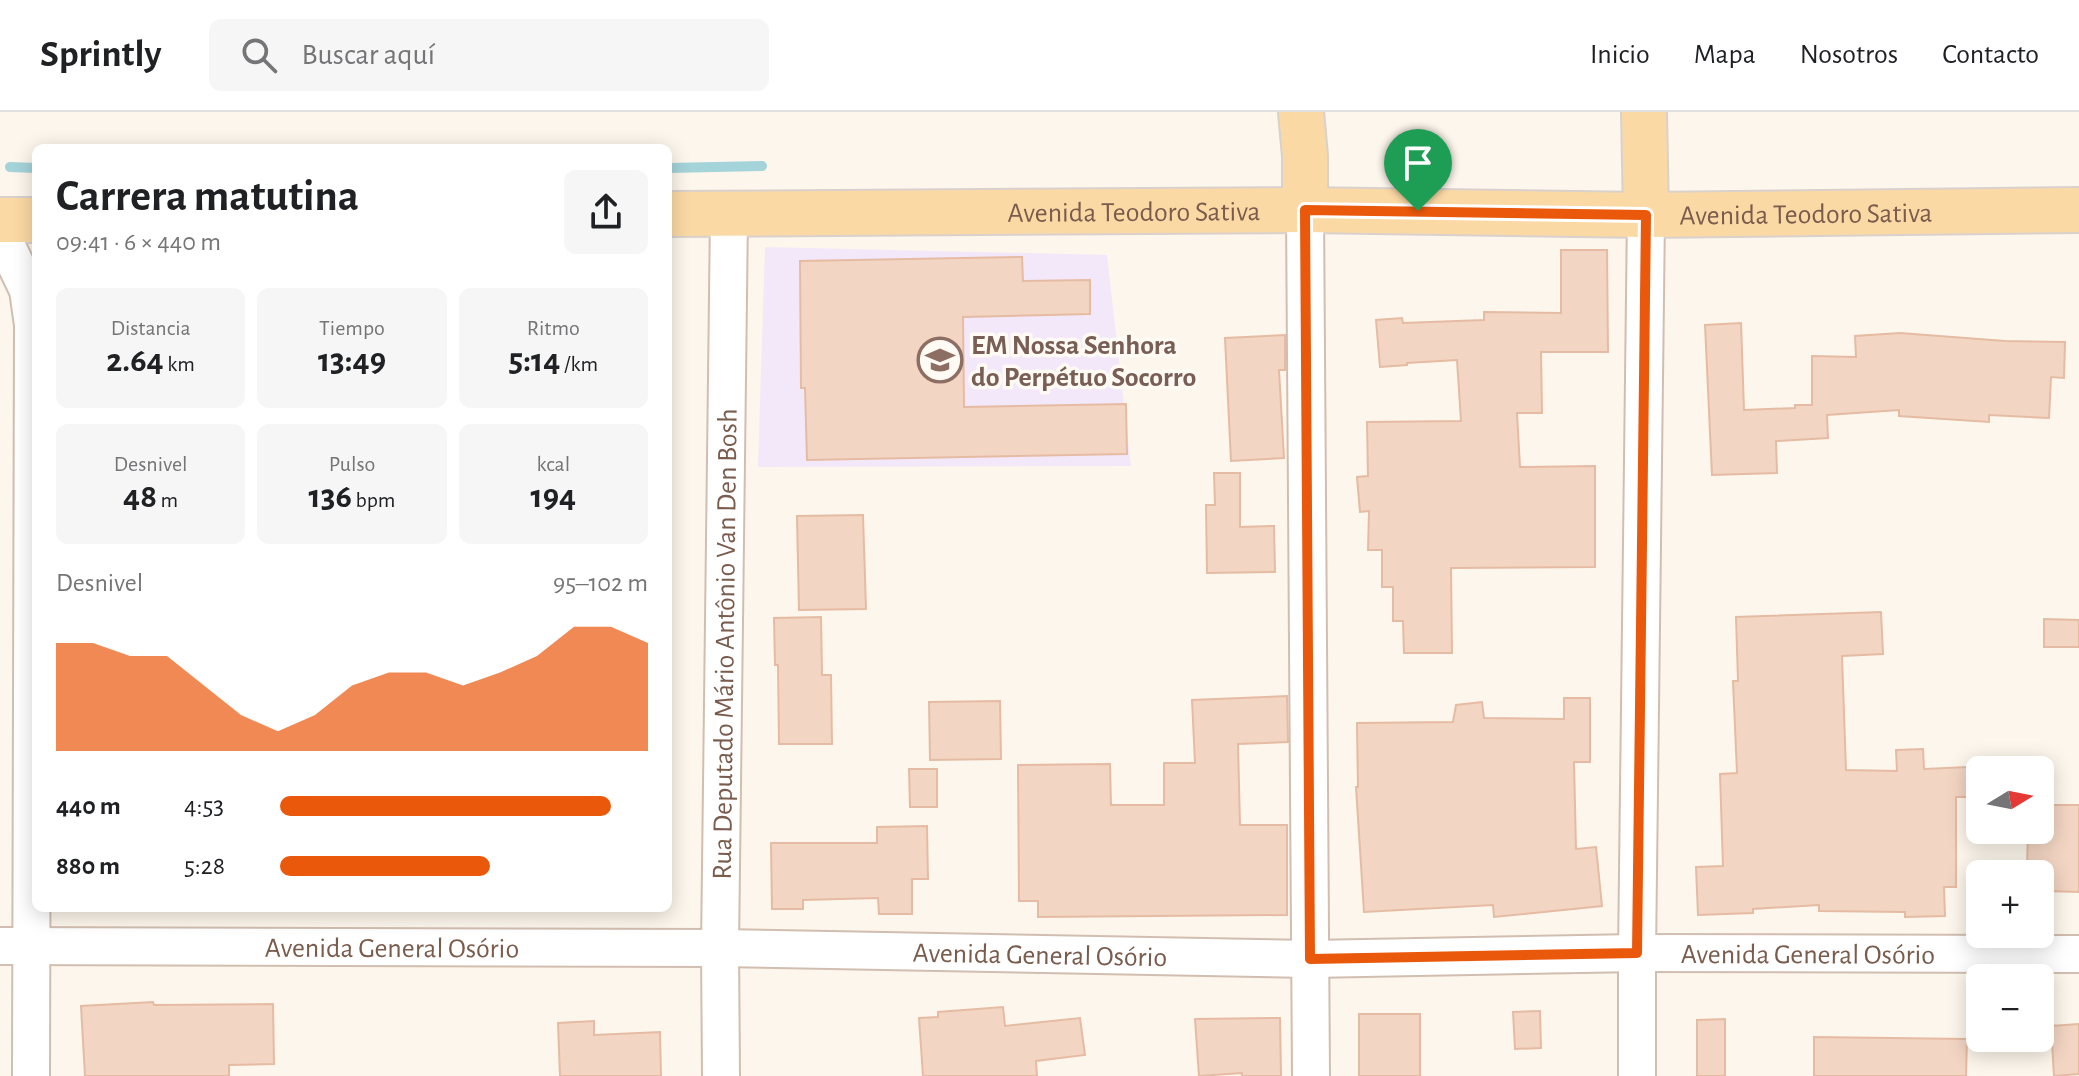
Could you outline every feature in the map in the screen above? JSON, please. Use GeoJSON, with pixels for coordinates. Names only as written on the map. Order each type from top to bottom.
{"type":"FeatureCollection","features":[{"type":"Feature","properties":{"kind":"main road"},"geometry":{"type":"LineString","coordinates":[[1301,112],[1305,210]]}},
{"type":"Feature","properties":{"kind":"main road"},"geometry":{"type":"LineString","coordinates":[[1644,112],[1646,215]]}},
{"type":"Feature","properties":{"kind":"main road","name":"Avenida Teodoro Sativa"},"geometry":{"type":"LineString","coordinates":[[672,214],[1305,210],[1646,215],[2079,210]]}},
{"type":"Feature","properties":{"kind":"main road"},"geometry":{"type":"LineString","coordinates":[[0,220],[32,220]]}},
{"type":"Feature","properties":{"kind":"street"},"geometry":{"type":"LineString","coordinates":[[1305,210],[1311,1076]]}},
{"type":"Feature","properties":{"kind":"street","name":"Rua Deputado Mário Antônio Van Den Bosh"},"geometry":{"type":"LineString","coordinates":[[721,1076],[729,214]]}},
{"type":"Feature","properties":{"kind":"street"},"geometry":{"type":"LineString","coordinates":[[1637,1076],[1646,215]]}},
{"type":"Feature","properties":{"kind":"street"},"geometry":{"type":"LineString","coordinates":[[0,232],[28,290],[32,318]]}},
{"type":"Feature","properties":{"kind":"street"},"geometry":{"type":"LineString","coordinates":[[31,1076],[16,946],[32,362]]}},
{"type":"Feature","properties":{"kind":"street","name":"Avenida General Osório"},"geometry":{"type":"LineString","coordinates":[[16,946],[720,948],[1310,959],[1637,953],[2079,954]]}},
{"type":"Feature","properties":{"kind":"shaded area","name":"EM Nossa Senhora do Perpétuo Socorro"},"geometry":{"type":"Polygon","coordinates":[[[765,247],[1107,255],[1131,466],[758,467],[765,247]]]}},
{"type":"Feature","properties":{"kind":"building"},"geometry":{"type":"Polygon","coordinates":[[[1561,250],[1607,250],[1608,352],[1541,352],[1542,413],[1517,413],[1520,467],[1595,466],[1595,567],[1451,568],[1452,653],[1404,653],[1403,621],[1393,621],[1393,587],[1382,587],[1382,550],[1368,550],[1369,511],[1360,512],[1357,477],[1368,476],[1367,422],[1461,421],[1457,360],[1380,367],[1376,320],[1402,318],[1403,323],[1484,320],[1484,312],[1561,313],[1561,250]]]}},
{"type":"Feature","properties":{"kind":"building"},"geometry":{"type":"Polygon","coordinates":[[[1022,257],[1023,281],[1090,280],[1090,314],[963,317],[964,407],[1126,404],[1127,454],[807,460],[805,388],[801,388],[800,261],[1022,257]]]}},
{"type":"Feature","properties":{"kind":"building"},"geometry":{"type":"Polygon","coordinates":[[[1741,323],[1744,410],[1812,405],[1812,356],[1856,357],[1855,336],[1900,333],[2065,342],[2064,378],[2051,377],[2049,418],[1989,415],[1989,422],[1899,416],[1899,410],[1827,415],[1828,438],[1776,441],[1777,473],[1712,475],[1705,325],[1741,323]]]}},
{"type":"Feature","properties":{"kind":"building"},"geometry":{"type":"Polygon","coordinates":[[[1285,335],[1285,370],[1279,370],[1284,458],[1231,461],[1225,338],[1285,335]]]}},
{"type":"Feature","properties":{"kind":"building"},"geometry":{"type":"Polygon","coordinates":[[[1214,473],[1240,473],[1240,527],[1274,526],[1275,572],[1207,573],[1206,505],[1215,505],[1214,473]]]}},
{"type":"Feature","properties":{"kind":"building"},"geometry":{"type":"Polygon","coordinates":[[[863,515],[866,609],[799,610],[797,516],[863,515]]]}},
{"type":"Feature","properties":{"kind":"building"},"geometry":{"type":"Polygon","coordinates":[[[1881,612],[1883,654],[1842,656],[1846,770],[1897,771],[1896,750],[1923,749],[1924,769],[1966,767],[1966,797],[1956,797],[1956,887],[1944,887],[1945,916],[1905,917],[1905,912],[1819,911],[1819,905],[1753,909],[1753,913],[1698,915],[1696,867],[1723,866],[1720,774],[1737,773],[1733,681],[1738,681],[1736,617],[1881,612]]]}},
{"type":"Feature","properties":{"kind":"building"},"geometry":{"type":"Polygon","coordinates":[[[821,617],[822,675],[831,675],[832,744],[779,744],[774,618],[821,617]]]}},
{"type":"Feature","properties":{"kind":"building"},"geometry":{"type":"Polygon","coordinates":[[[2044,619],[2079,620],[2079,647],[2044,647],[2044,619]]]}},
{"type":"Feature","properties":{"kind":"building"},"geometry":{"type":"Polygon","coordinates":[[[1287,696],[1288,742],[1238,744],[1240,825],[1287,825],[1287,915],[1038,917],[1038,901],[1019,901],[1018,765],[1110,764],[1111,805],[1164,805],[1164,763],[1195,763],[1192,700],[1287,696]]]}},
{"type":"Feature","properties":{"kind":"building"},"geometry":{"type":"Polygon","coordinates":[[[1564,698],[1590,698],[1590,762],[1574,762],[1576,849],[1596,847],[1602,906],[1494,917],[1493,905],[1364,912],[1356,787],[1357,723],[1453,722],[1456,705],[1482,702],[1484,718],[1564,719],[1564,698]]]}},
{"type":"Feature","properties":{"kind":"building"},"geometry":{"type":"Polygon","coordinates":[[[1000,701],[1001,759],[930,760],[929,702],[1000,701]]]}},
{"type":"Feature","properties":{"kind":"building"},"geometry":{"type":"Polygon","coordinates":[[[909,769],[937,769],[937,807],[910,807],[909,769]]]}},
{"type":"Feature","properties":{"kind":"building"},"geometry":{"type":"Polygon","coordinates":[[[2054,805],[2079,805],[2079,892],[2054,891],[2054,860],[2027,860],[2028,844],[2054,844],[2054,805]]]}},
{"type":"Feature","properties":{"kind":"building"},"geometry":{"type":"Polygon","coordinates":[[[927,826],[928,879],[912,879],[912,914],[879,914],[878,898],[803,900],[803,909],[772,909],[771,843],[877,843],[877,827],[927,826]]]}},
{"type":"Feature","properties":{"kind":"building"},"geometry":{"type":"Polygon","coordinates":[[[153,1002],[154,1005],[273,1004],[274,1064],[229,1065],[229,1076],[85,1076],[81,1006],[153,1002]]]}},
{"type":"Feature","properties":{"kind":"building"},"geometry":{"type":"Polygon","coordinates":[[[1003,1007],[1005,1026],[1080,1018],[1085,1055],[1036,1061],[1037,1076],[923,1076],[919,1018],[938,1017],[938,1012],[1003,1007]]]}},
{"type":"Feature","properties":{"kind":"building"},"geometry":{"type":"Polygon","coordinates":[[[1540,1011],[1541,1048],[1515,1049],[1513,1012],[1540,1011]]]}},
{"type":"Feature","properties":{"kind":"building"},"geometry":{"type":"Polygon","coordinates":[[[1359,1014],[1420,1014],[1420,1076],[1359,1076],[1359,1014]]]}},
{"type":"Feature","properties":{"kind":"building"},"geometry":{"type":"Polygon","coordinates":[[[1280,1018],[1281,1076],[1242,1076],[1242,1073],[1199,1076],[1195,1019],[1280,1018]]]}},
{"type":"Feature","properties":{"kind":"building"},"geometry":{"type":"Polygon","coordinates":[[[1725,1019],[1725,1076],[1697,1076],[1697,1020],[1725,1019]]]}},
{"type":"Feature","properties":{"kind":"building"},"geometry":{"type":"Polygon","coordinates":[[[594,1021],[594,1035],[660,1032],[661,1076],[560,1076],[558,1023],[594,1021]]]}},
{"type":"Feature","properties":{"kind":"building"},"geometry":{"type":"Polygon","coordinates":[[[2079,1024],[2079,1074],[2054,1076],[2054,1026],[2079,1024]]]}},
{"type":"Feature","properties":{"kind":"building"},"geometry":{"type":"Polygon","coordinates":[[[1814,1037],[1966,1039],[1966,1076],[1814,1076],[1814,1037]]]}},
{"type":"Feature","properties":{"kind":"waterway"},"geometry":{"type":"LineString","coordinates":[[672,168],[762,166]]}},
{"type":"Feature","properties":{"kind":"waterway"},"geometry":{"type":"LineString","coordinates":[[10,167],[32,168]]}},
{"type":"Feature","properties":{"kind":"place","name":"EM Nossa Senhora do Perpétuo Socorro"},"geometry":{"type":"Point","coordinates":[940,360]}},
{"type":"Feature","properties":{"kind":"route"},"geometry":{"type":"LineString","coordinates":[[1305,210],[1418,211],[1646,215],[1637,953],[1310,959],[1305,210]]}}]}
